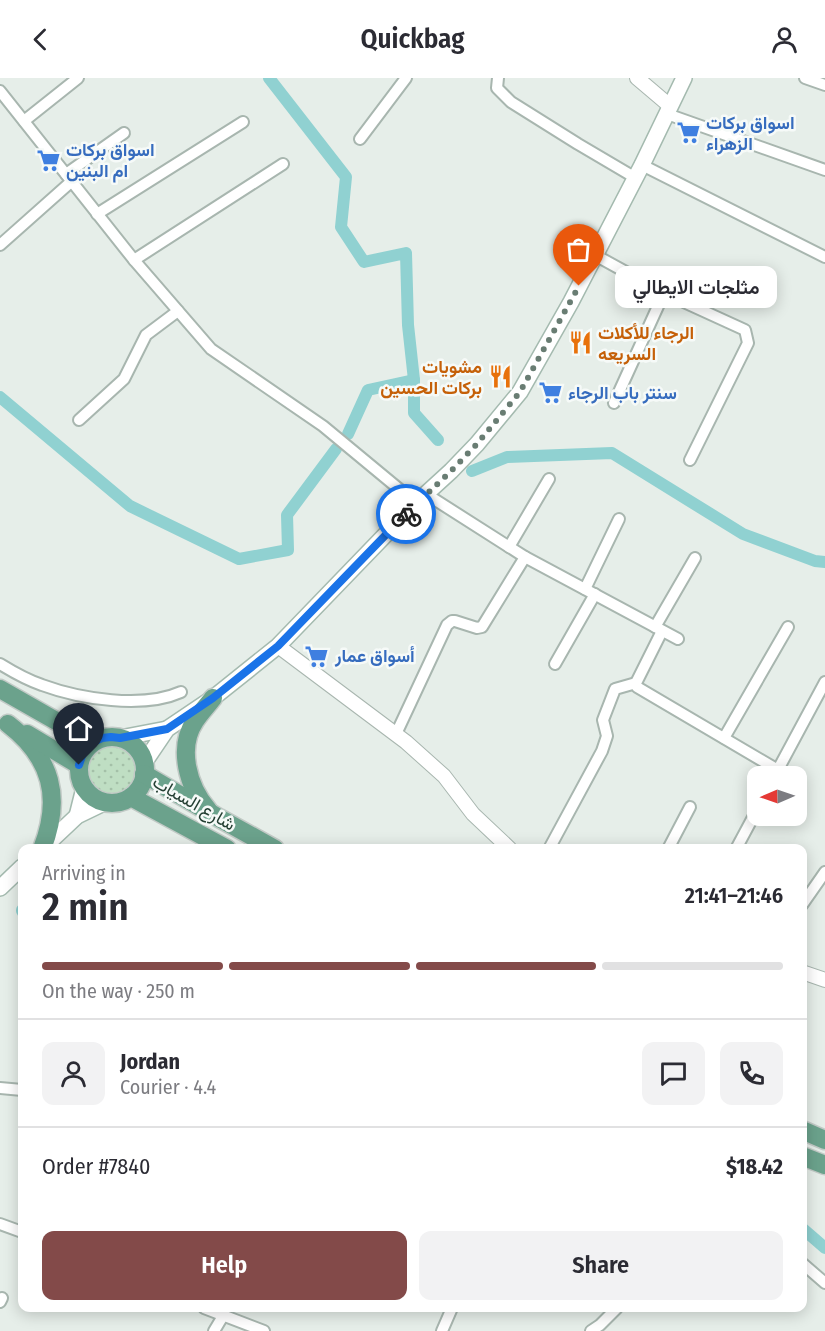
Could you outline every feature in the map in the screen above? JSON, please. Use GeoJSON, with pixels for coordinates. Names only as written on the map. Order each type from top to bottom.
{"type":"FeatureCollection","features":[{"type":"Feature","properties":{"kind":"main road"},"geometry":{"type":"LineString","coordinates":[[120,738],[167,729],[213,698],[278,646],[477,444],[520,392],[571,302],[684,78]]}},
{"type":"Feature","properties":{"kind":"main road"},"geometry":{"type":"LineString","coordinates":[[0,690],[93,742]]}},
{"type":"Feature","properties":{"kind":"main road"},"geometry":{"type":"LineString","coordinates":[[211,813],[192,782],[186,743],[194,722],[213,698]]}},
{"type":"Feature","properties":{"kind":"main road"},"geometry":{"type":"LineString","coordinates":[[4,721],[79,765]]}},
{"type":"Feature","properties":{"kind":"main road"},"geometry":{"type":"LineString","coordinates":[[4,721],[34,748],[49,780],[52,815],[44,844]]}},
{"type":"Feature","properties":{"kind":"main road"},"geometry":{"type":"LineString","coordinates":[[144,768],[141,754],[135,747],[128,741],[111,737],[93,742],[87,748],[79,765],[79,773],[84,788],[90,795],[105,802],[123,801],[140,787],[144,768],[167,729]]}},
{"type":"Feature","properties":{"kind":"main road","name":"شارع السياب"},"geometry":{"type":"LineString","coordinates":[[144,768],[211,813],[266,844]]}},
{"type":"Feature","properties":{"kind":"main road"},"geometry":{"type":"LineString","coordinates":[[77,816],[84,788]]}},
{"type":"Feature","properties":{"kind":"main road","name":"شارع السياب"},"geometry":{"type":"LineString","coordinates":[[130,796],[218,844]]}},
{"type":"Feature","properties":{"kind":"main road"},"geometry":{"type":"LineString","coordinates":[[47,844],[77,816],[105,802]]}},
{"type":"Feature","properties":{"kind":"main road"},"geometry":{"type":"LineString","coordinates":[[0,888],[18,871]]}},
{"type":"Feature","properties":{"kind":"main road"},"geometry":{"type":"LineString","coordinates":[[807,1132],[825,1140]]}},
{"type":"Feature","properties":{"kind":"main road"},"geometry":{"type":"LineString","coordinates":[[807,1158],[825,1165]]}},
{"type":"Feature","properties":{"kind":"street"},"geometry":{"type":"LineString","coordinates":[[24,121],[78,78]]}},
{"type":"Feature","properties":{"kind":"street"},"geometry":{"type":"LineString","coordinates":[[360,139],[406,78]]}},
{"type":"Feature","properties":{"kind":"street"},"geometry":{"type":"LineString","coordinates":[[498,78],[497,88],[512,102],[578,144],[825,257]]}},
{"type":"Feature","properties":{"kind":"street"},"geometry":{"type":"LineString","coordinates":[[637,78],[669,110],[825,170]]}},
{"type":"Feature","properties":{"kind":"street"},"geometry":{"type":"LineString","coordinates":[[805,78],[825,85]]}},
{"type":"Feature","properties":{"kind":"street"},"geometry":{"type":"LineString","coordinates":[[0,91],[134,260],[212,349],[323,426],[421,499],[678,639]]}},
{"type":"Feature","properties":{"kind":"street"},"geometry":{"type":"LineString","coordinates":[[98,214],[243,122]]}},
{"type":"Feature","properties":{"kind":"street"},"geometry":{"type":"LineString","coordinates":[[0,245],[69,178],[124,133]]}},
{"type":"Feature","properties":{"kind":"street"},"geometry":{"type":"LineString","coordinates":[[134,260],[283,164]]}},
{"type":"Feature","properties":{"kind":"street"},"geometry":{"type":"LineString","coordinates":[[595,255],[664,293],[745,330],[748,343],[690,460]]}},
{"type":"Feature","properties":{"kind":"street"},"geometry":{"type":"LineString","coordinates":[[614,403],[664,293]]}},
{"type":"Feature","properties":{"kind":"street"},"geometry":{"type":"LineString","coordinates":[[79,420],[124,379],[146,335],[178,311]]}},
{"type":"Feature","properties":{"kind":"street"},"geometry":{"type":"LineString","coordinates":[[509,547],[549,479]]}},
{"type":"Feature","properties":{"kind":"street"},"geometry":{"type":"LineString","coordinates":[[555,664],[590,592],[619,519]]}},
{"type":"Feature","properties":{"kind":"street"},"geometry":{"type":"LineString","coordinates":[[396,735],[447,625],[455,621],[477,628],[482,627],[525,557]]}},
{"type":"Feature","properties":{"kind":"street"},"geometry":{"type":"LineString","coordinates":[[636,683],[658,629],[695,558]]}},
{"type":"Feature","properties":{"kind":"street"},"geometry":{"type":"LineString","coordinates":[[724,738],[788,627]]}},
{"type":"Feature","properties":{"kind":"street"},"geometry":{"type":"LineString","coordinates":[[278,646],[406,742],[444,776],[473,814],[505,844]]}},
{"type":"Feature","properties":{"kind":"street"},"geometry":{"type":"LineString","coordinates":[[0,664],[40,685],[88,697],[118,701],[165,697],[181,692]]}},
{"type":"Feature","properties":{"kind":"street"},"geometry":{"type":"LineString","coordinates":[[780,766],[825,682]]}},
{"type":"Feature","properties":{"kind":"street"},"geometry":{"type":"LineString","coordinates":[[636,683],[637,687],[724,738],[766,766]]}},
{"type":"Feature","properties":{"kind":"street"},"geometry":{"type":"LineString","coordinates":[[552,844],[602,751],[607,736],[603,720],[615,689],[636,683]]}},
{"type":"Feature","properties":{"kind":"street"},"geometry":{"type":"LineString","coordinates":[[671,844],[690,807]]}},
{"type":"Feature","properties":{"kind":"street"},"geometry":{"type":"LineString","coordinates":[[739,844],[748,826]]}},
{"type":"Feature","properties":{"kind":"street"},"geometry":{"type":"LineString","coordinates":[[807,898],[825,872]]}},
{"type":"Feature","properties":{"kind":"street"},"geometry":{"type":"LineString","coordinates":[[807,974],[825,980]]}},
{"type":"Feature","properties":{"kind":"street"},"geometry":{"type":"LineString","coordinates":[[0,1088],[18,1089]]}},
{"type":"Feature","properties":{"kind":"street"},"geometry":{"type":"LineString","coordinates":[[0,1224],[18,1231]]}},
{"type":"Feature","properties":{"kind":"street"},"geometry":{"type":"LineString","coordinates":[[807,1267],[825,1283]]}},
{"type":"Feature","properties":{"kind":"street"},"geometry":{"type":"LineString","coordinates":[[214,1312],[264,1331]]}},
{"type":"Feature","properties":{"kind":"street"},"geometry":{"type":"LineString","coordinates":[[442,1331],[450,1312]]}},
{"type":"Feature","properties":{"kind":"street"},"geometry":{"type":"LineString","coordinates":[[591,1331],[613,1312]]}},
{"type":"Feature","properties":{"kind":"street"},"geometry":{"type":"LineString","coordinates":[[214,1331],[223,1316]]}},
{"type":"Feature","properties":{"kind":"green space"},"geometry":{"type":"Polygon","coordinates":[[[107,743],[117,743],[131,750],[138,769],[131,788],[117,795],[107,795],[97,791],[90,784],[86,774],[86,764],[90,754],[97,747],[107,743]]]}},
{"type":"Feature","properties":{"kind":"waterway"},"geometry":{"type":"LineString","coordinates":[[269,78],[346,177],[341,227],[364,262],[406,253],[414,413],[438,440]]}},
{"type":"Feature","properties":{"kind":"waterway"},"geometry":{"type":"LineString","coordinates":[[348,434],[368,390],[414,380]]}},
{"type":"Feature","properties":{"kind":"waterway"},"geometry":{"type":"LineString","coordinates":[[0,397],[130,506],[239,559],[288,550],[287,515],[336,449]]}},
{"type":"Feature","properties":{"kind":"waterway"},"geometry":{"type":"LineString","coordinates":[[472,471],[507,457],[612,453],[743,534],[815,561],[825,562]]}},
{"type":"Feature","properties":{"kind":"waterway"},"geometry":{"type":"LineString","coordinates":[[807,1232],[825,1248]]}},
{"type":"Feature","properties":{"kind":"way so far"},"geometry":{"type":"LineString","coordinates":[[406,514],[477,444],[520,392],[579,286]]}},
{"type":"Feature","properties":{"kind":"place","name":"اسواق بركات الزهراء"},"geometry":{"type":"Point","coordinates":[688,133]}},
{"type":"Feature","properties":{"kind":"place","name":"اسواق بركات ام البنين"},"geometry":{"type":"Point","coordinates":[48,160]}},
{"type":"Feature","properties":{"kind":"place","name":"مثلجات الايطالي"},"geometry":{"type":"Point","coordinates":[579,286]}},
{"type":"Feature","properties":{"kind":"place","name":"الرجاء للأكلات السريعه"},"geometry":{"type":"Point","coordinates":[580,343]}},
{"type":"Feature","properties":{"kind":"place","name":"مشويات بركات الحسين"},"geometry":{"type":"Point","coordinates":[500,377]}},
{"type":"Feature","properties":{"kind":"place","name":"سنتر باب الرجاء"},"geometry":{"type":"Point","coordinates":[550,393]}},
{"type":"Feature","properties":{"kind":"place","name":"أسواق عمار"},"geometry":{"type":"Point","coordinates":[317,656]}},
{"type":"Feature","properties":{"kind":"route"},"geometry":{"type":"LineString","coordinates":[[79,765],[82,756],[93,742],[102,738],[120,738],[167,729],[213,698],[278,646],[406,514]]}}]}
